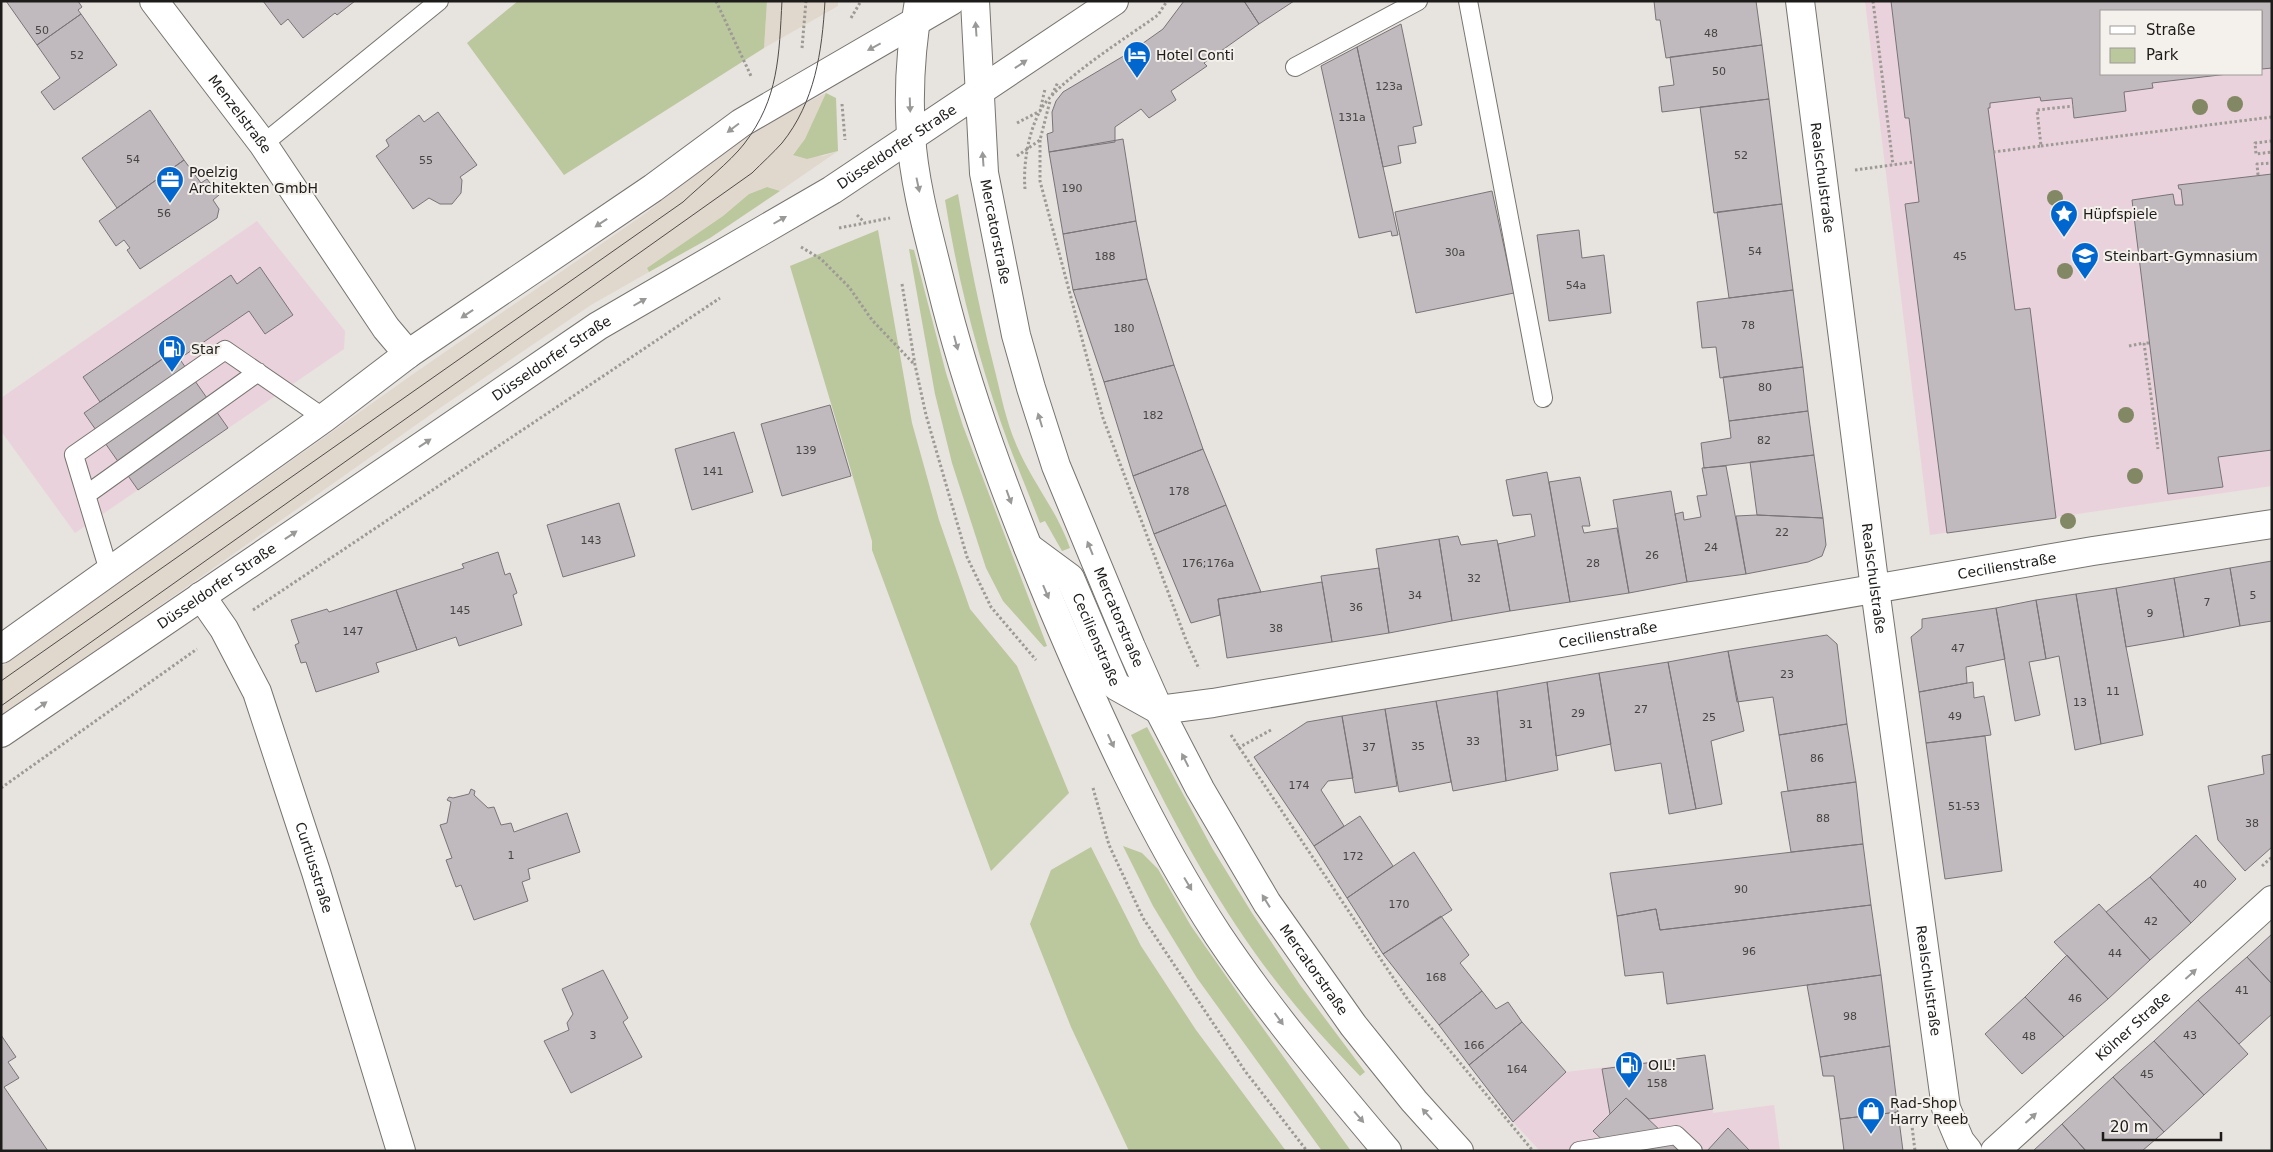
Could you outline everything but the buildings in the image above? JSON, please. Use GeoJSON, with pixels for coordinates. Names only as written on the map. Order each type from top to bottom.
{"type":"FeatureCollection","features":[{"type":"Feature","properties":{"kind":"main road","name":"Menzelstraße"},"geometry":{"type":"LineString","coordinates":[[154,1],[263,144],[386,328],[408,354]]}},
{"type":"Feature","properties":{"kind":"main road"},"geometry":{"type":"LineString","coordinates":[[1,649],[324,418],[408,354],[653,188],[741,122],[917,12],[951,1]]}},
{"type":"Feature","properties":{"kind":"main road","name":"Mercatorstraße"},"geometry":{"type":"LineString","coordinates":[[975,1],[983,158],[988,196],[1014,325],[1030,388],[1056,466],[1159,710],[1227,837],[1267,903],[1309,966],[1414,1100],[1459,1151]]}},
{"type":"Feature","properties":{"kind":"main road","name":"Düsseldorfer Straße"},"geometry":{"type":"LineString","coordinates":[[1,733],[598,326],[832,190],[1114,1]]}},
{"type":"Feature","properties":{"kind":"main road","name":"Realschulstraße"},"geometry":{"type":"LineString","coordinates":[[1800,1],[1875,589],[1946,1108],[1960,1141],[1968,1151]]}},
{"type":"Feature","properties":{"kind":"main road"},"geometry":{"type":"LineString","coordinates":[[917,12],[909,96],[911,137],[917,179],[932,248],[963,367],[1028,547],[1084,684],[1148,814],[1208,917],[1283,1026],[1387,1151]]}},
{"type":"Feature","properties":{"kind":"main road","name":"Cecilienstraße"},"geometry":{"type":"LineString","coordinates":[[1028,547],[1070,578],[1116,686],[1159,710],[1213,703],[2093,551],[2272,524]]}},
{"type":"Feature","properties":{"kind":"main road","name":"Curtiusstraße"},"geometry":{"type":"LineString","coordinates":[[201,596],[224,629],[257,692],[316,872],[401,1151]]}},
{"type":"Feature","properties":{"kind":"main road","name":"Kölner Straße"},"geometry":{"type":"LineString","coordinates":[[1995,1151],[2272,900]]}},
{"type":"Feature","properties":{"kind":"lane"},"geometry":{"type":"LineString","coordinates":[[263,144],[439,1]]}},
{"type":"Feature","properties":{"kind":"lane"},"geometry":{"type":"LineString","coordinates":[[1295,67],[1418,1]]}},
{"type":"Feature","properties":{"kind":"lane"},"geometry":{"type":"LineString","coordinates":[[1468,1],[1543,398]]}},
{"type":"Feature","properties":{"kind":"lane"},"geometry":{"type":"LineString","coordinates":[[109,571],[74,455],[225,350],[324,418]]}},
{"type":"Feature","properties":{"kind":"lane"},"geometry":{"type":"LineString","coordinates":[[86,496],[258,372]]}},
{"type":"Feature","properties":{"kind":"lane"},"geometry":{"type":"LineString","coordinates":[[1579,1151],[1601,1149],[1676,1135],[1693,1151]]}},
{"type":"Feature","properties":{"kind":"path"},"geometry":{"type":"LineString","coordinates":[[716,1],[755,84]]}},
{"type":"Feature","properties":{"kind":"path"},"geometry":{"type":"LineString","coordinates":[[801,53],[806,1]]}},
{"type":"Feature","properties":{"kind":"path"},"geometry":{"type":"LineString","coordinates":[[846,26],[861,1]]}},
{"type":"Feature","properties":{"kind":"path"},"geometry":{"type":"LineString","coordinates":[[1025,194],[1027,150],[1040,111],[1061,86],[1158,15],[1167,1]]}},
{"type":"Feature","properties":{"kind":"path"},"geometry":{"type":"LineString","coordinates":[[1873,1],[1894,165]]}},
{"type":"Feature","properties":{"kind":"path"},"geometry":{"type":"LineString","coordinates":[[2041,146],[2037,110],[2073,106]]}},
{"type":"Feature","properties":{"kind":"path"},"geometry":{"type":"LineString","coordinates":[[1993,152],[2272,117]]}},
{"type":"Feature","properties":{"kind":"path"},"geometry":{"type":"LineString","coordinates":[[1040,140],[1040,181],[1103,418],[1186,640],[1213,703],[1238,748],[1408,1000],[1533,1151]]}},
{"type":"Feature","properties":{"kind":"path"},"geometry":{"type":"LineString","coordinates":[[2272,141],[2255,143],[2256,154],[2272,152]]}},
{"type":"Feature","properties":{"kind":"path"},"geometry":{"type":"LineString","coordinates":[[1848,170],[1914,162]]}},
{"type":"Feature","properties":{"kind":"path"},"geometry":{"type":"LineString","coordinates":[[2258,175],[2257,164],[2272,163]]}},
{"type":"Feature","properties":{"kind":"path"},"geometry":{"type":"LineString","coordinates":[[833,231],[865,223]]}},
{"type":"Feature","properties":{"kind":"path"},"geometry":{"type":"LineString","coordinates":[[807,242],[799,245],[821,259],[849,287],[872,320],[915,365]]}},
{"type":"Feature","properties":{"kind":"path"},"geometry":{"type":"LineString","coordinates":[[1,788],[224,629],[725,295]]}},
{"type":"Feature","properties":{"kind":"path"},"geometry":{"type":"LineString","coordinates":[[2144,343],[2158,449]]}},
{"type":"Feature","properties":{"kind":"path"},"geometry":{"type":"LineString","coordinates":[[2129,346],[2149,343]]}},
{"type":"Feature","properties":{"kind":"shaded area"},"geometry":{"type":"Polygon","coordinates":[[[767,1],[838,1],[838,6],[764,48],[767,1]]]}},
{"type":"Feature","properties":{"kind":"shaded area","name":"Steinbart-Gymnasium"},"geometry":{"type":"Polygon","coordinates":[[[1865,1],[2272,1],[2272,486],[1930,535],[1865,1]]]}},
{"type":"Feature","properties":{"kind":"shaded area"},"geometry":{"type":"Polygon","coordinates":[[[826,93],[805,140],[793,154],[823,156],[838,151],[780,191],[767,187],[749,194],[723,216],[647,268],[649,272],[591,305],[440,408],[1,718],[1,667],[416,372],[646,213],[732,145],[772,120],[826,93]]]}},
{"type":"Feature","properties":{"kind":"shaded area","name":"Star"},"geometry":{"type":"Polygon","coordinates":[[[257,221],[345,331],[344,349],[75,533],[1,431],[1,398],[257,221]]]}},
{"type":"Feature","properties":{"kind":"shaded area","name":"OIL!"},"geometry":{"type":"Polygon","coordinates":[[[1705,1055],[1713,1113],[1774,1105],[1780,1151],[1540,1151],[1513,1122],[1566,1072],[1705,1055]]]}},
{"type":"Feature","properties":{"kind":"green space"},"geometry":{"type":"Polygon","coordinates":[[[518,1],[767,1],[764,48],[564,175],[467,43],[518,1]]]}},
{"type":"Feature","properties":{"kind":"green space"},"geometry":{"type":"Polygon","coordinates":[[[826,93],[836,98],[838,151],[807,159],[793,155],[805,139],[826,93]]]}},
{"type":"Feature","properties":{"kind":"green space"},"geometry":{"type":"Polygon","coordinates":[[[767,187],[780,191],[710,238],[649,272],[647,268],[723,216],[749,194],[767,187]]]}},
{"type":"Feature","properties":{"kind":"green space"},"geometry":{"type":"Polygon","coordinates":[[[958,194],[979,305],[1012,435],[1022,458],[1065,534],[1070,548],[1062,551],[1045,521],[1040,523],[1009,445],[979,355],[956,262],[945,200],[958,194]]]}},
{"type":"Feature","properties":{"kind":"green space"},"geometry":{"type":"Polygon","coordinates":[[[878,230],[912,423],[939,520],[970,609],[1017,666],[1069,793],[991,871],[872,550],[872,541],[790,266],[878,230]]]}},
{"type":"Feature","properties":{"kind":"green space"},"geometry":{"type":"Polygon","coordinates":[[[909,249],[914,250],[946,373],[963,426],[1047,646],[1044,647],[1003,601],[986,568],[952,463],[935,394],[909,249]]]}},
{"type":"Feature","properties":{"kind":"green space"},"geometry":{"type":"Polygon","coordinates":[[[1147,727],[1212,848],[1300,985],[1365,1072],[1360,1076],[1287,995],[1221,902],[1165,803],[1131,735],[1147,727]]]}},
{"type":"Feature","properties":{"kind":"green space"},"geometry":{"type":"Polygon","coordinates":[[[1123,846],[1142,853],[1158,869],[1191,926],[1351,1151],[1322,1151],[1197,978],[1153,906],[1123,846]]]}},
{"type":"Feature","properties":{"kind":"green space"},"geometry":{"type":"Polygon","coordinates":[[[1091,847],[1141,946],[1196,1030],[1286,1151],[1129,1151],[1071,1027],[1030,924],[1051,870],[1091,847]]]}},
{"type":"Feature","properties":{"kind":"tram line"},"geometry":{"type":"LineString","coordinates":[[1,681],[683,202],[738,151],[756,127],[771,93],[775,76],[780,40],[782,1]]}},
{"type":"Feature","properties":{"kind":"tram line"},"geometry":{"type":"LineString","coordinates":[[1,706],[752,173],[782,143],[802,111],[815,76],[819,58],[825,1]]}},
{"type":"Feature","properties":{"kind":"place","name":"Hotel Conti"},"geometry":{"type":"Point","coordinates":[1137,79]}},
{"type":"Feature","properties":{"kind":"place","name":"Poelzig Architekten GmbH"},"geometry":{"type":"Point","coordinates":[170,204]}},
{"type":"Feature","properties":{"kind":"place","name":"Hüpfspiele"},"geometry":{"type":"Point","coordinates":[2064,238]}},
{"type":"Feature","properties":{"kind":"place","name":"Steinbart-Gymnasium"},"geometry":{"type":"Point","coordinates":[2085,280]}},
{"type":"Feature","properties":{"kind":"place","name":"Star"},"geometry":{"type":"Point","coordinates":[172,373]}},
{"type":"Feature","properties":{"kind":"place","name":"OIL!"},"geometry":{"type":"Point","coordinates":[1629,1089]}},
{"type":"Feature","properties":{"kind":"place","name":"Rad-Shop Harry Reeb"},"geometry":{"type":"Point","coordinates":[1871,1135]}}]}
